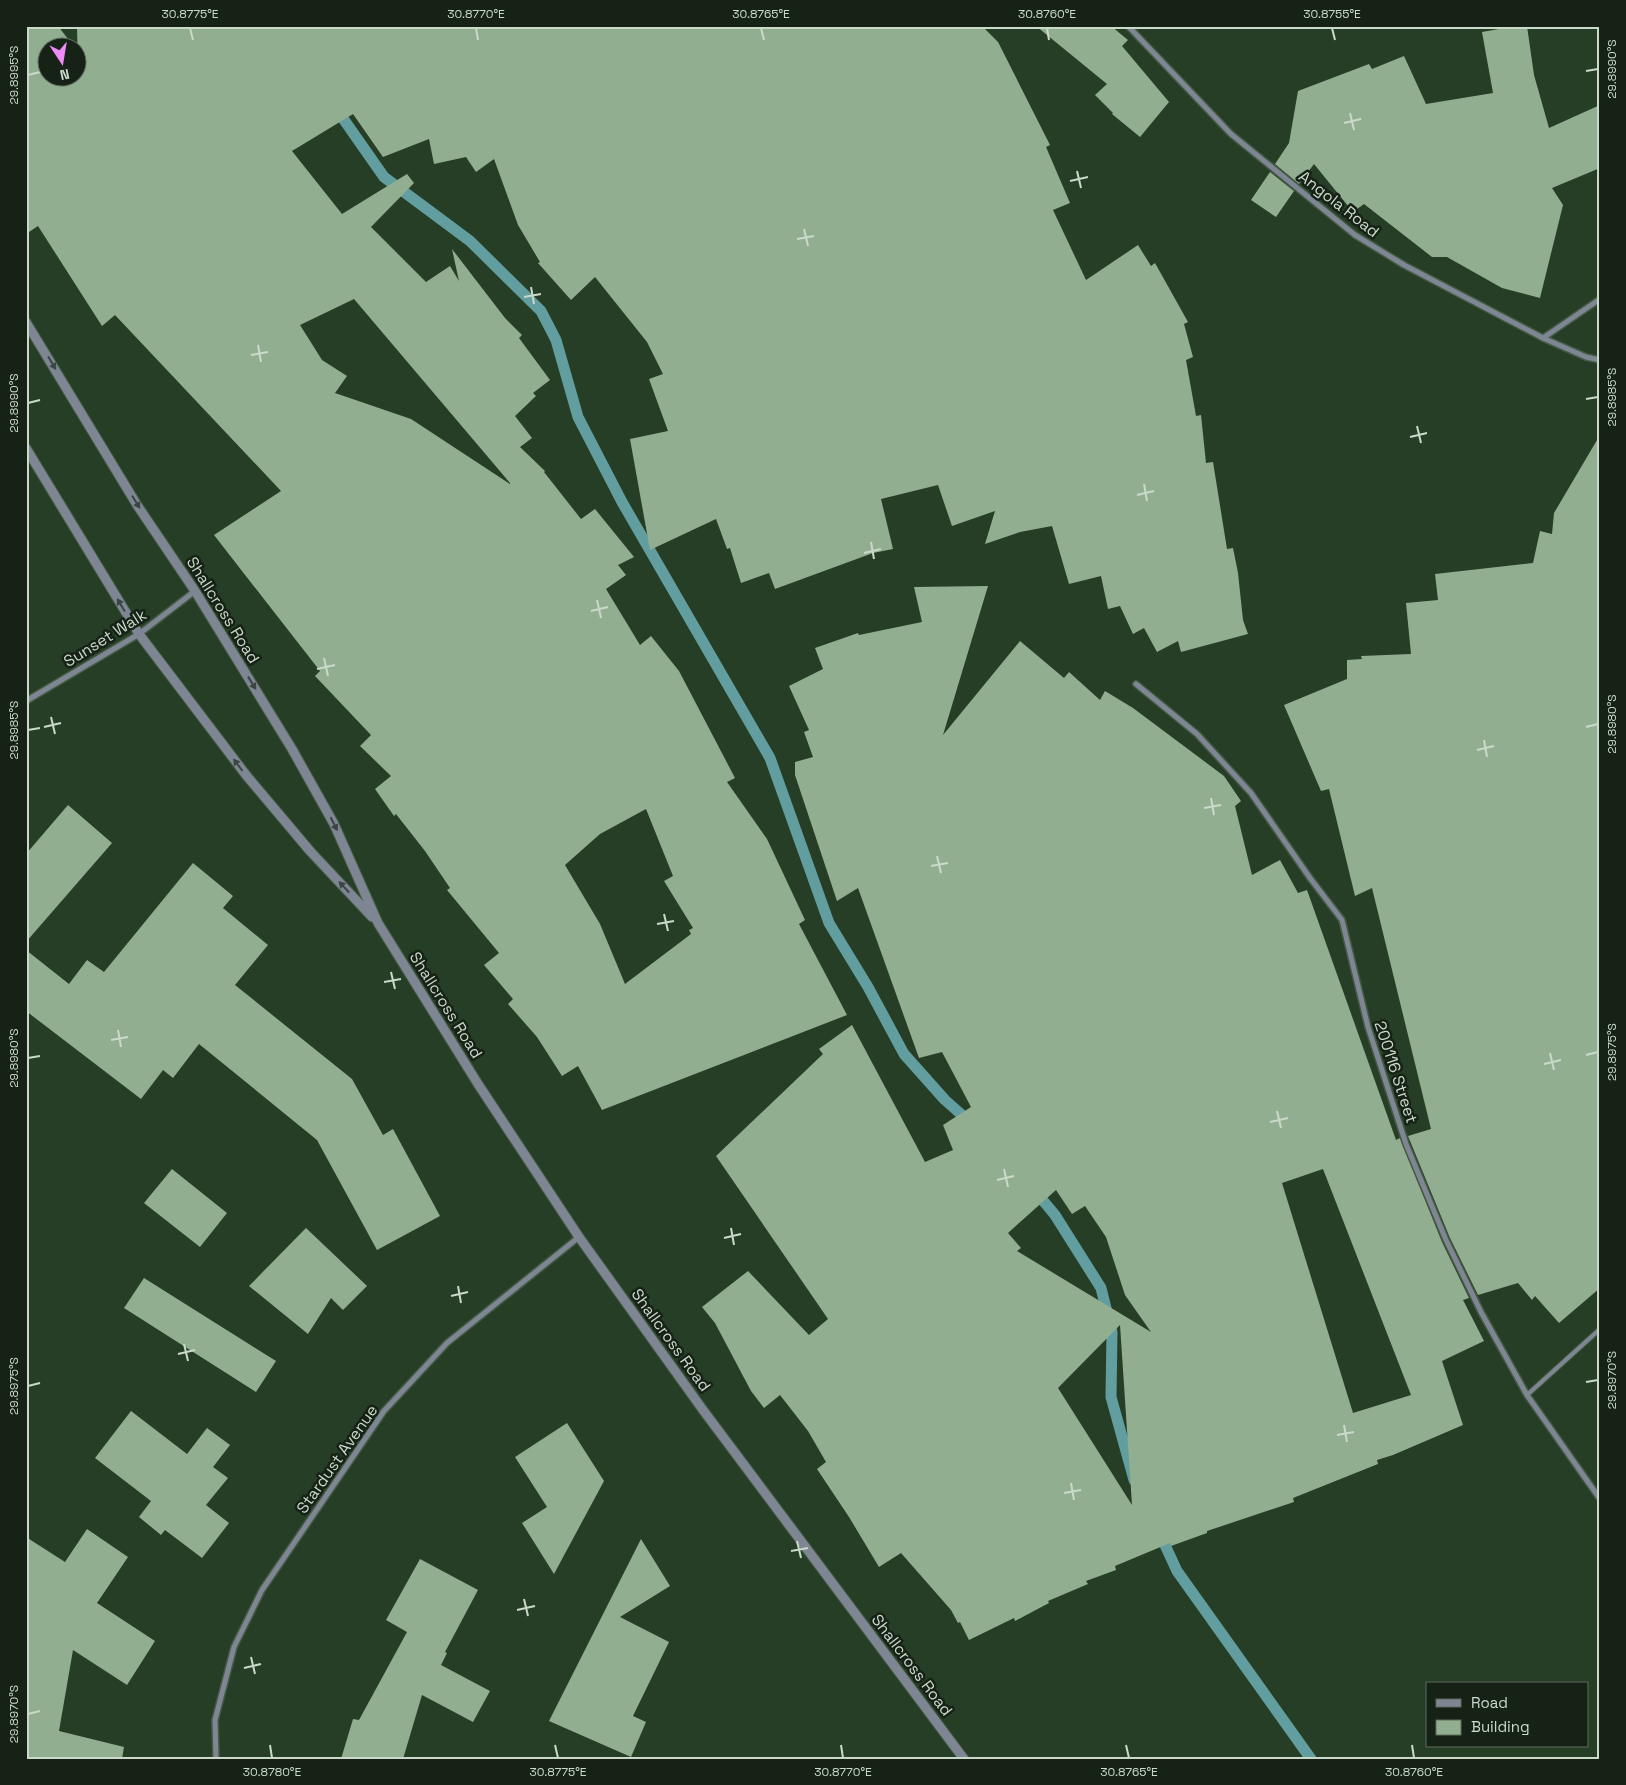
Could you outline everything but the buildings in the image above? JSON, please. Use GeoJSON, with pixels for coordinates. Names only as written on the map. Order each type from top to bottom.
{"type":"FeatureCollection","features":[{"type":"Feature","properties":{"kind":"street","name":"Angola Road"},"geometry":{"type":"LineString","coordinates":[[1128,26],[1231,134],[1355,235],[1404,265],[1543,338],[1586,357],[1600,360]]}},
{"type":"Feature","properties":{"kind":"street"},"geometry":{"type":"LineString","coordinates":[[1543,338],[1600,299]]}},
{"type":"Feature","properties":{"kind":"street","name":"Shallcross Road"},"geometry":{"type":"LineString","coordinates":[[26,322],[138,505],[195,591],[292,749],[334,824],[378,923],[478,1084],[579,1237],[703,1410],[964,1759]]}},
{"type":"Feature","properties":{"kind":"street","name":"Shallcross Road"},"geometry":{"type":"LineString","coordinates":[[26,448],[139,634],[246,775],[310,851],[378,923]]}},
{"type":"Feature","properties":{"kind":"street","name":"Sunset Walk"},"geometry":{"type":"LineString","coordinates":[[26,701],[139,634],[195,591]]}},
{"type":"Feature","properties":{"kind":"street","name":"200116 Street"},"geometry":{"type":"LineString","coordinates":[[1136,684],[1197,734],[1251,793],[1310,878],[1342,920],[1368,1027],[1406,1144],[1446,1240],[1481,1312],[1527,1395],[1600,1499]]}},
{"type":"Feature","properties":{"kind":"street","name":"Stardust Avenue"},"geometry":{"type":"LineString","coordinates":[[216,1759],[215,1720],[234,1647],[262,1590],[384,1411],[447,1343],[579,1237]]}},
{"type":"Feature","properties":{"kind":"lane"},"geometry":{"type":"LineString","coordinates":[[1527,1395],[1600,1329]]}},
{"type":"Feature","properties":{"kind":"waterway"},"geometry":{"type":"LineString","coordinates":[[335,107],[384,177],[470,241],[541,311],[556,340],[578,417],[622,502],[770,758],[829,923],[868,987],[904,1054],[945,1100],[971,1123]]}},
{"type":"Feature","properties":{"kind":"waterway"},"geometry":{"type":"LineString","coordinates":[[1035,1191],[1055,1215],[1101,1288],[1112,1332],[1111,1397],[1134,1480]]}},
{"type":"Feature","properties":{"kind":"waterway"},"geometry":{"type":"LineString","coordinates":[[1159,1532],[1177,1571],[1311,1759]]}}]}
